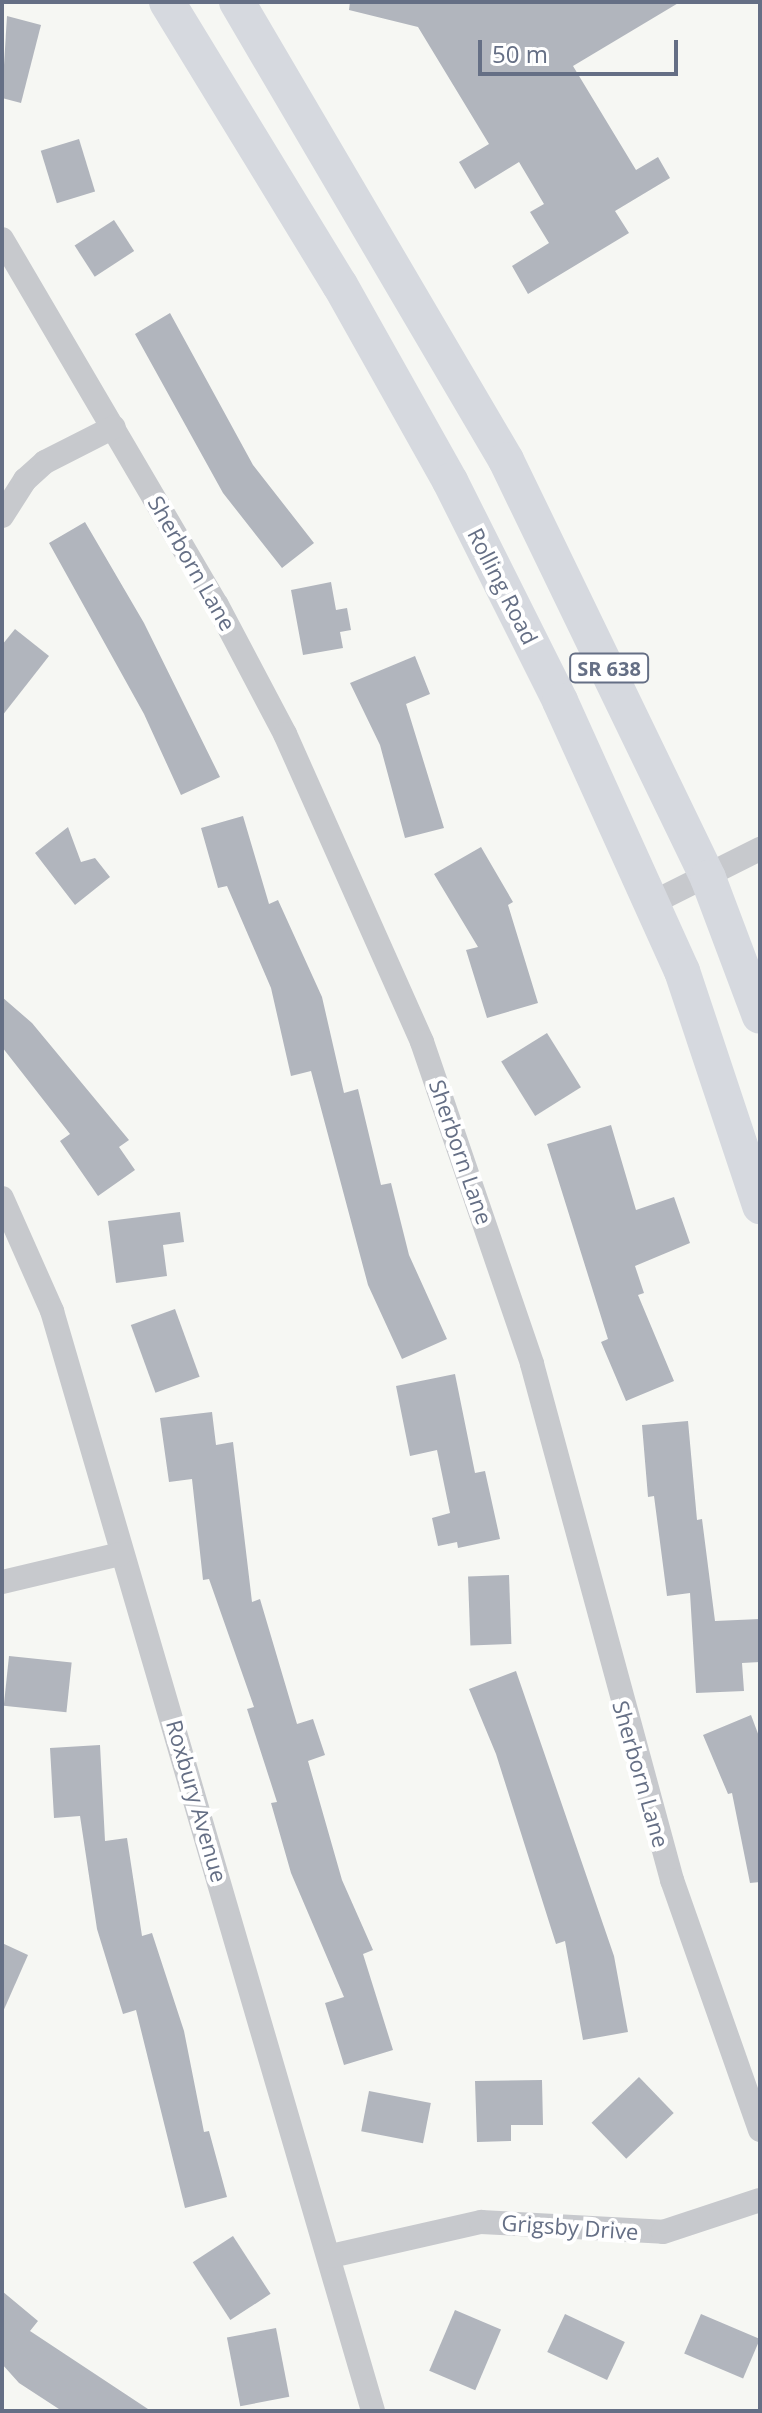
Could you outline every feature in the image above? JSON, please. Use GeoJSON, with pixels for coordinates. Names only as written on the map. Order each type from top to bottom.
{"type":"FeatureCollection","features":[{"type":"Feature","properties":{"kind":"main road","name":"Rolling Road"},"geometry":{"type":"LineString","coordinates":[[167,2],[340,285],[450,481],[654,902],[736,1122],[760,1206]]}},
{"type":"Feature","properties":{"kind":"main road","name":"SR 638"},"geometry":{"type":"LineString","coordinates":[[237,2],[506,460],[708,878],[760,1016]]}},
{"type":"Feature","properties":{"kind":"street","name":"Sherborn Lane"},"geometry":{"type":"LineString","coordinates":[[2,239],[114,427],[285,734],[349,871],[441,1094],[532,1364],[672,1880],[760,2130]]}},
{"type":"Feature","properties":{"kind":"street"},"geometry":{"type":"LineString","coordinates":[[2,516],[25,480],[45,462],[114,427]]}},
{"type":"Feature","properties":{"kind":"street"},"geometry":{"type":"LineString","coordinates":[[654,902],[708,878],[760,849]]}},
{"type":"Feature","properties":{"kind":"street","name":"Roxbury Avenue"},"geometry":{"type":"LineString","coordinates":[[2,1198],[52,1311],[120,1554],[331,2256],[373,2411]]}},
{"type":"Feature","properties":{"kind":"street"},"geometry":{"type":"LineString","coordinates":[[2,1582],[120,1554]]}},
{"type":"Feature","properties":{"kind":"street","name":"Grigsby Drive"},"geometry":{"type":"LineString","coordinates":[[331,2256],[481,2222],[663,2232],[760,2200]]}},
{"type":"Feature","properties":{"kind":"building"},"geometry":{"type":"Polygon","coordinates":[[[350,2],[680,2],[573,66],[636,170],[658,157],[670,178],[615,211],[629,233],[528,294],[512,266],[549,243],[530,212],[544,204],[519,162],[475,189],[459,162],[489,144],[418,27],[349,10],[350,2]]]}},
{"type":"Feature","properties":{"kind":"building"},"geometry":{"type":"Polygon","coordinates":[[[7,16],[41,25],[21,103],[2,98],[7,16]]]}},
{"type":"Feature","properties":{"kind":"building"},"geometry":{"type":"Polygon","coordinates":[[[79,139],[95,192],[57,203],[41,151],[79,139]]]}},
{"type":"Feature","properties":{"kind":"building"},"geometry":{"type":"Polygon","coordinates":[[[114,220],[134,251],[95,277],[75,246],[114,220]]]}},
{"type":"Feature","properties":{"kind":"building"},"geometry":{"type":"Polygon","coordinates":[[[170,313],[253,465],[314,543],[282,568],[223,493],[135,334],[170,313]]]}},
{"type":"Feature","properties":{"kind":"building"},"geometry":{"type":"Polygon","coordinates":[[[85,522],[144,623],[220,777],[181,795],[144,714],[49,543],[85,522]]]}},
{"type":"Feature","properties":{"kind":"building"},"geometry":{"type":"Polygon","coordinates":[[[331,582],[336,610],[347,608],[351,630],[340,632],[343,648],[303,655],[291,590],[331,582]]]}},
{"type":"Feature","properties":{"kind":"building"},"geometry":{"type":"Polygon","coordinates":[[[15,629],[49,656],[2,716],[2,645],[15,629]]]}},
{"type":"Feature","properties":{"kind":"building"},"geometry":{"type":"Polygon","coordinates":[[[415,656],[430,694],[406,704],[444,828],[405,838],[380,745],[350,683],[415,656]]]}},
{"type":"Feature","properties":{"kind":"building"},"geometry":{"type":"Polygon","coordinates":[[[243,816],[269,904],[278,900],[322,997],[344,1093],[358,1089],[381,1185],[391,1183],[409,1255],[447,1339],[402,1359],[368,1285],[311,1071],[291,1076],[271,988],[227,886],[218,888],[201,828],[243,816]]]}},
{"type":"Feature","properties":{"kind":"building"},"geometry":{"type":"Polygon","coordinates":[[[68,827],[81,862],[95,858],[110,877],[75,905],[35,853],[68,827]]]}},
{"type":"Feature","properties":{"kind":"building"},"geometry":{"type":"Polygon","coordinates":[[[481,847],[513,902],[508,905],[538,1003],[487,1018],[466,950],[478,947],[434,874],[481,847]]]}},
{"type":"Feature","properties":{"kind":"building"},"geometry":{"type":"Polygon","coordinates":[[[2,997],[32,1023],[129,1140],[119,1147],[135,1170],[98,1196],[60,1141],[70,1134],[2,1047],[2,997]]]}},
{"type":"Feature","properties":{"kind":"building"},"geometry":{"type":"Polygon","coordinates":[[[547,1033],[581,1087],[535,1116],[501,1062],[547,1033]]]}},
{"type":"Feature","properties":{"kind":"building"},"geometry":{"type":"Polygon","coordinates":[[[611,1125],[636,1210],[674,1197],[690,1243],[635,1266],[644,1293],[638,1295],[674,1381],[626,1401],[601,1342],[608,1339],[547,1144],[611,1125]]]}},
{"type":"Feature","properties":{"kind":"building"},"geometry":{"type":"Polygon","coordinates":[[[180,1212],[184,1242],[163,1245],[167,1276],[116,1283],[108,1221],[180,1212]]]}},
{"type":"Feature","properties":{"kind":"building"},"geometry":{"type":"Polygon","coordinates":[[[175,1309],[200,1377],[155,1393],[131,1325],[175,1309]]]}},
{"type":"Feature","properties":{"kind":"building"},"geometry":{"type":"Polygon","coordinates":[[[455,1374],[475,1473],[485,1471],[500,1539],[458,1548],[457,1542],[438,1546],[432,1518],[450,1513],[437,1450],[410,1456],[396,1386],[455,1374]]]}},
{"type":"Feature","properties":{"kind":"building"},"geometry":{"type":"Polygon","coordinates":[[[212,1412],[216,1445],[233,1442],[252,1602],[260,1599],[297,1724],[313,1719],[325,1755],[308,1761],[342,1880],[373,1950],[363,1954],[393,2050],[344,2065],[325,2003],[344,1997],[291,1873],[271,1803],[277,1802],[247,1709],[254,1707],[209,1579],[203,1580],[192,1479],[169,1482],[160,1418],[212,1412]]]}},
{"type":"Feature","properties":{"kind":"building"},"geometry":{"type":"Polygon","coordinates":[[[688,1421],[697,1520],[702,1519],[715,1621],[760,1619],[760,1662],[742,1663],[744,1691],[696,1693],[690,1593],[667,1596],[654,1496],[648,1497],[642,1425],[688,1421]]]}},
{"type":"Feature","properties":{"kind":"building"},"geometry":{"type":"Polygon","coordinates":[[[509,1575],[511,1644],[470,1645],[468,1576],[509,1575]]]}},
{"type":"Feature","properties":{"kind":"building"},"geometry":{"type":"Polygon","coordinates":[[[9,1656],[72,1663],[66,1712],[4,1706],[9,1656]]]}},
{"type":"Feature","properties":{"kind":"building"},"geometry":{"type":"Polygon","coordinates":[[[516,1671],[614,1956],[628,2032],[583,2040],[565,1941],[556,1944],[496,1754],[469,1689],[516,1671]]]}},
{"type":"Feature","properties":{"kind":"building"},"geometry":{"type":"Polygon","coordinates":[[[751,1715],[760,1739],[760,1882],[750,1883],[732,1793],[728,1794],[703,1735],[751,1715]]]}},
{"type":"Feature","properties":{"kind":"building"},"geometry":{"type":"Polygon","coordinates":[[[100,1745],[105,1841],[127,1838],[142,1936],[152,1933],[184,2031],[204,2132],[209,2131],[227,2197],[185,2208],[136,2010],[123,2014],[97,1929],[80,1816],[54,1818],[50,1748],[100,1745]]]}},
{"type":"Feature","properties":{"kind":"building"},"geometry":{"type":"Polygon","coordinates":[[[2,1943],[28,1955],[2,2014],[2,1943]]]}},
{"type":"Feature","properties":{"kind":"building"},"geometry":{"type":"Polygon","coordinates":[[[639,2077],[674,2113],[626,2159],[592,2123],[639,2077]]]}},
{"type":"Feature","properties":{"kind":"building"},"geometry":{"type":"Polygon","coordinates":[[[542,2080],[543,2125],[511,2125],[511,2141],[477,2142],[475,2081],[542,2080]]]}},
{"type":"Feature","properties":{"kind":"building"},"geometry":{"type":"Polygon","coordinates":[[[369,2091],[431,2103],[423,2143],[361,2131],[369,2091]]]}},
{"type":"Feature","properties":{"kind":"building"},"geometry":{"type":"Polygon","coordinates":[[[233,2236],[271,2294],[230,2320],[193,2262],[233,2236]]]}},
{"type":"Feature","properties":{"kind":"building"},"geometry":{"type":"Polygon","coordinates":[[[2,2291],[38,2321],[30,2331],[151,2411],[62,2411],[19,2383],[2,2364],[2,2291]]]}},
{"type":"Feature","properties":{"kind":"building"},"geometry":{"type":"Polygon","coordinates":[[[455,2310],[501,2330],[475,2390],[429,2371],[455,2310]]]}},
{"type":"Feature","properties":{"kind":"building"},"geometry":{"type":"Polygon","coordinates":[[[565,2314],[625,2342],[607,2380],[547,2352],[565,2314]]]}},
{"type":"Feature","properties":{"kind":"building"},"geometry":{"type":"Polygon","coordinates":[[[701,2314],[760,2339],[743,2379],[684,2354],[701,2314]]]}},
{"type":"Feature","properties":{"kind":"building"},"geometry":{"type":"Polygon","coordinates":[[[276,2328],[289,2397],[240,2406],[227,2338],[276,2328]]]}}]}
